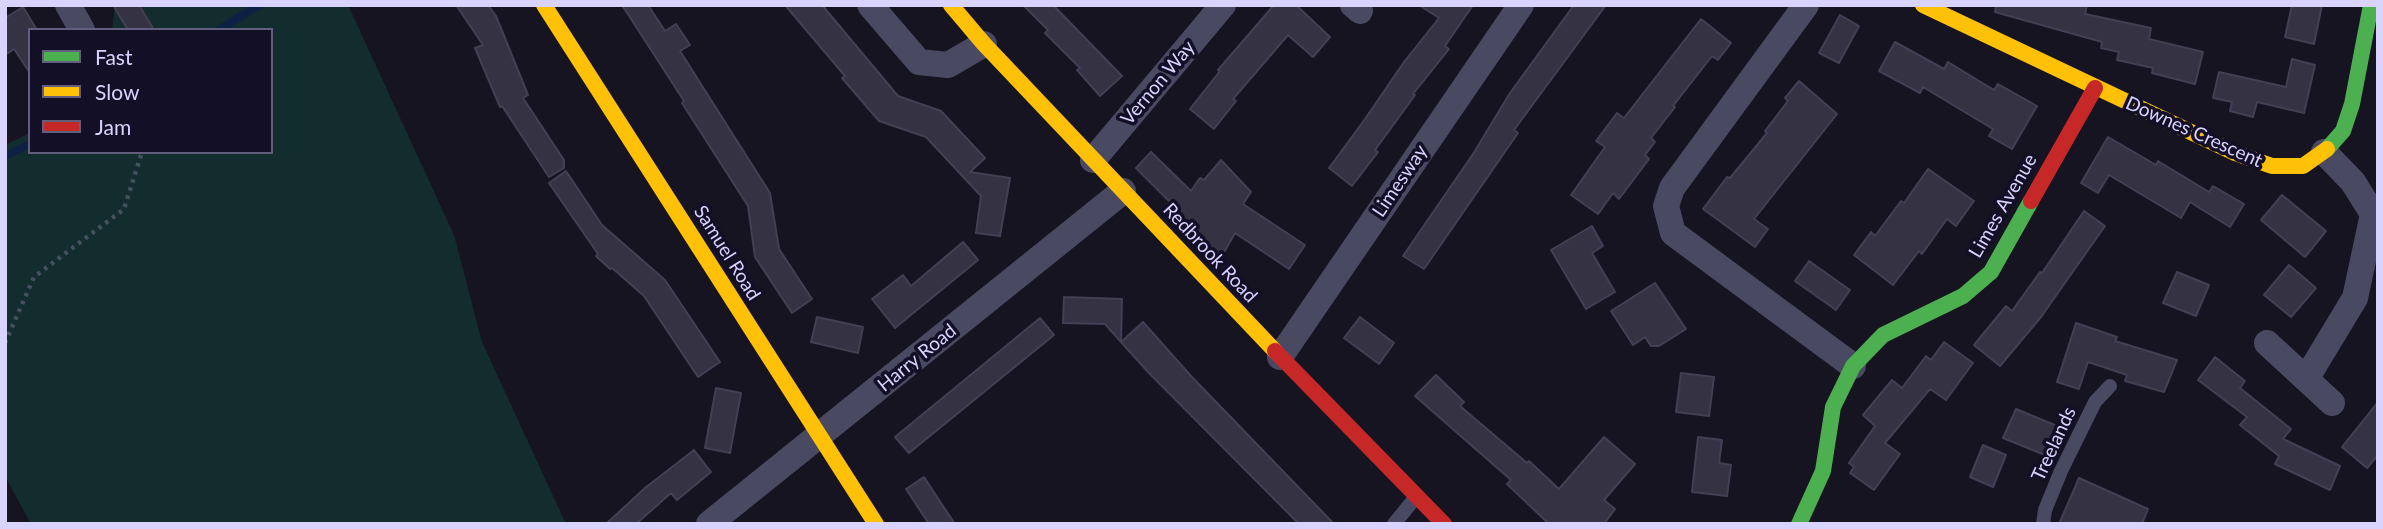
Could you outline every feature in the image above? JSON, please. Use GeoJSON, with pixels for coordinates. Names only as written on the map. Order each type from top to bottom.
{"type":"FeatureCollection","features":[{"type":"Feature","properties":{"kind":"street"},"geometry":{"type":"LineString","coordinates":[[68,5],[81,28]]}},
{"type":"Feature","properties":{"kind":"street","name":"Samuel Road"},"geometry":{"type":"LineString","coordinates":[[544,5],[876,524]]}},
{"type":"Feature","properties":{"kind":"street"},"geometry":{"type":"LineString","coordinates":[[870,5],[919,62],[948,65],[984,44]]}},
{"type":"Feature","properties":{"kind":"street","name":"Redbrook Road"},"geometry":{"type":"LineString","coordinates":[[951,5],[984,44],[1280,357],[1444,524]]}},
{"type":"Feature","properties":{"kind":"street","name":"Vernon Way"},"geometry":{"type":"LineString","coordinates":[[1093,160],[1223,5]]}},
{"type":"Feature","properties":{"kind":"street","name":"Limesway"},"geometry":{"type":"LineString","coordinates":[[1280,357],[1521,5]]}},
{"type":"Feature","properties":{"kind":"street"},"geometry":{"type":"LineString","coordinates":[[1806,5],[1672,188],[1666,206],[1673,233],[1853,366]]}},
{"type":"Feature","properties":{"kind":"street","name":"Downes Crescent"},"geometry":{"type":"LineString","coordinates":[[1923,5],[2235,153],[2272,166],[2304,166],[2324,152],[2343,131],[2352,104],[2371,5]]}},
{"type":"Feature","properties":{"kind":"street","name":"Limes Avenue"},"geometry":{"type":"LineString","coordinates":[[1799,524],[1823,471],[1832,407],[1853,366],[1883,335],[1962,296],[1991,272],[2095,88]]}},
{"type":"Feature","properties":{"kind":"street"},"geometry":{"type":"LineString","coordinates":[[2306,379],[2355,298],[2372,214],[2353,182],[2324,152]]}},
{"type":"Feature","properties":{"kind":"street","name":"Harry Road"},"geometry":{"type":"LineString","coordinates":[[709,524],[1123,191]]}},
{"type":"Feature","properties":{"kind":"street"},"geometry":{"type":"LineString","coordinates":[[2267,343],[2332,403]]}},
{"type":"Feature","properties":{"kind":"lane","name":"Treelands"},"geometry":{"type":"LineString","coordinates":[[2043,524],[2045,510],[2061,471],[2095,402],[2110,386]]}},
{"type":"Feature","properties":{"kind":"lane"},"geometry":{"type":"LineString","coordinates":[[1394,524],[1416,496]]}},
{"type":"Feature","properties":{"kind":"path"},"geometry":{"type":"LineString","coordinates":[[5,343],[34,277],[124,209],[141,154]]}},
{"type":"Feature","properties":{"kind":"green space"},"geometry":{"type":"Polygon","coordinates":[[[115,5],[348,5],[454,235],[482,342],[566,524],[31,524],[5,476],[5,145],[28,134],[28,154],[273,154],[273,28],[112,28],[115,5]]]}},
{"type":"Feature","properties":{"kind":"building"},"geometry":{"type":"Polygon","coordinates":[[[113,5],[139,5],[153,28],[127,28],[113,5]]]}},
{"type":"Feature","properties":{"kind":"building"},"geometry":{"type":"Polygon","coordinates":[[[456,5],[488,5],[496,16],[528,95],[523,98],[564,160],[564,168],[549,177],[502,106],[500,107],[475,48],[483,45],[456,5]]]}},
{"type":"Feature","properties":{"kind":"building"},"geometry":{"type":"Polygon","coordinates":[[[622,5],[648,5],[665,31],[676,24],[690,45],[680,51],[770,193],[779,249],[812,299],[792,313],[755,257],[748,206],[622,5]]]}},
{"type":"Feature","properties":{"kind":"building"},"geometry":{"type":"Polygon","coordinates":[[[785,5],[822,5],[898,96],[941,111],[985,158],[970,172],[1010,178],[1000,236],[976,233],[981,196],[926,137],[879,121],[785,5]]]}},
{"type":"Feature","properties":{"kind":"building"},"geometry":{"type":"Polygon","coordinates":[[[1023,5],[1053,5],[1122,76],[1100,96],[1077,70],[1080,68],[1045,33],[1048,30],[1023,5]]]}},
{"type":"Feature","properties":{"kind":"building"},"geometry":{"type":"Polygon","coordinates":[[[1274,5],[1296,5],[1330,37],[1313,57],[1288,35],[1233,99],[1236,101],[1214,129],[1190,109],[1220,71],[1218,70],[1274,5]]]}},
{"type":"Feature","properties":{"kind":"building"},"geometry":{"type":"Polygon","coordinates":[[[1419,5],[1473,5],[1445,46],[1449,49],[1413,94],[1415,95],[1375,150],[1378,152],[1352,186],[1329,168],[1404,62],[1439,18],[1419,5]]]}},
{"type":"Feature","properties":{"kind":"building"},"geometry":{"type":"Polygon","coordinates":[[[1574,5],[1606,5],[1514,130],[1518,133],[1424,269],[1403,256],[1473,154],[1510,93],[1574,5]]]}},
{"type":"Feature","properties":{"kind":"building"},"geometry":{"type":"Polygon","coordinates":[[[1996,5],[2087,5],[2085,14],[2151,28],[2149,39],[2203,52],[2195,84],[2152,73],[2153,68],[2117,60],[2119,52],[2101,48],[2102,42],[1995,12],[1996,5]]]}},
{"type":"Feature","properties":{"kind":"building"},"geometry":{"type":"Polygon","coordinates":[[[2292,5],[2322,5],[2314,44],[2285,37],[2292,5]]]}},
{"type":"Feature","properties":{"kind":"building"},"geometry":{"type":"Polygon","coordinates":[[[23,7],[36,28],[28,28],[28,70],[14,49],[5,55],[5,18],[23,7]]]}},
{"type":"Feature","properties":{"kind":"building"},"geometry":{"type":"Polygon","coordinates":[[[1840,15],[1859,26],[1839,63],[1819,53],[1840,15]]]}},
{"type":"Feature","properties":{"kind":"building"},"geometry":{"type":"Polygon","coordinates":[[[1701,19],[1731,43],[1718,60],[1712,56],[1673,106],[1675,107],[1651,138],[1655,142],[1645,155],[1649,159],[1619,199],[1613,193],[1598,214],[1571,195],[1605,147],[1596,141],[1617,113],[1624,118],[1701,19]]]}},
{"type":"Feature","properties":{"kind":"building"},"geometry":{"type":"Polygon","coordinates":[[[1895,42],[1944,69],[1948,62],[1994,90],[1998,84],[2037,106],[2012,149],[1989,136],[1993,129],[1923,87],[1920,93],[1879,71],[1895,42]]]}},
{"type":"Feature","properties":{"kind":"building"},"geometry":{"type":"Polygon","coordinates":[[[2292,59],[2315,65],[2304,113],[2257,102],[2253,117],[2230,111],[2232,102],[2213,98],[2219,72],[2286,87],[2292,59]]]}},
{"type":"Feature","properties":{"kind":"building"},"geometry":{"type":"Polygon","coordinates":[[[1799,81],[1837,114],[1754,219],[1768,229],[1755,247],[1703,209],[1727,177],[1730,178],[1767,133],[1765,131],[1788,101],[1785,98],[1799,81]]]}},
{"type":"Feature","properties":{"kind":"building"},"geometry":{"type":"Polygon","coordinates":[[[2108,137],[2156,165],[2158,161],[2209,192],[2213,186],[2244,204],[2230,227],[2190,202],[2181,218],[2109,175],[2098,193],[2081,183],[2108,137]]]}},
{"type":"Feature","properties":{"kind":"building"},"geometry":{"type":"Polygon","coordinates":[[[1151,152],[1191,191],[1200,178],[1204,180],[1221,160],[1251,192],[1243,204],[1305,245],[1289,269],[1235,233],[1219,261],[1175,214],[1178,210],[1136,168],[1151,152]]]}},
{"type":"Feature","properties":{"kind":"building"},"geometry":{"type":"Polygon","coordinates":[[[1928,169],[1974,201],[1956,226],[1947,219],[1922,254],[1919,251],[1893,285],[1854,255],[1871,232],[1875,236],[1901,201],[1904,203],[1928,169]]]}},
{"type":"Feature","properties":{"kind":"building"},"geometry":{"type":"Polygon","coordinates":[[[566,171],[602,225],[665,280],[720,362],[698,377],[644,296],[596,256],[598,254],[549,183],[566,171]]]}},
{"type":"Feature","properties":{"kind":"building"},"geometry":{"type":"Polygon","coordinates":[[[2282,195],[2326,231],[2305,257],[2261,220],[2282,195]]]}},
{"type":"Feature","properties":{"kind":"building"},"geometry":{"type":"Polygon","coordinates":[[[2084,211],[2105,226],[2041,317],[2000,366],[1974,345],[2006,306],[2012,311],[2040,272],[2042,273],[2084,211]]]}},
{"type":"Feature","properties":{"kind":"building"},"geometry":{"type":"Polygon","coordinates":[[[1592,226],[1603,246],[1592,253],[1615,292],[1586,309],[1551,250],[1592,226]]]}},
{"type":"Feature","properties":{"kind":"building"},"geometry":{"type":"Polygon","coordinates":[[[963,242],[978,260],[895,328],[872,299],[903,275],[911,286],[963,242]]]}},
{"type":"Feature","properties":{"kind":"building"},"geometry":{"type":"Polygon","coordinates":[[[1809,261],[1850,290],[1836,310],[1795,281],[1809,261]]]}},
{"type":"Feature","properties":{"kind":"building"},"geometry":{"type":"Polygon","coordinates":[[[2289,265],[2316,288],[2291,317],[2264,295],[2289,265]]]}},
{"type":"Feature","properties":{"kind":"building"},"geometry":{"type":"Polygon","coordinates":[[[2177,272],[2209,285],[2196,316],[2163,303],[2177,272]]]}},
{"type":"Feature","properties":{"kind":"building"},"geometry":{"type":"Polygon","coordinates":[[[1655,283],[1686,329],[1659,346],[1651,346],[1645,337],[1633,345],[1611,311],[1655,283]]]}},
{"type":"Feature","properties":{"kind":"building"},"geometry":{"type":"Polygon","coordinates":[[[1064,297],[1122,299],[1121,342],[1105,324],[1063,323],[1064,297]]]}},
{"type":"Feature","properties":{"kind":"building"},"geometry":{"type":"Polygon","coordinates":[[[817,317],[863,327],[858,353],[811,342],[817,317]]]}},
{"type":"Feature","properties":{"kind":"building"},"geometry":{"type":"Polygon","coordinates":[[[1360,317],[1394,343],[1379,364],[1344,338],[1360,317]]]}},
{"type":"Feature","properties":{"kind":"building"},"geometry":{"type":"Polygon","coordinates":[[[1040,318],[1054,335],[909,453],[895,437],[1040,318]]]}},
{"type":"Feature","properties":{"kind":"building"},"geometry":{"type":"Polygon","coordinates":[[[1143,322],[1191,376],[1334,524],[1299,524],[1148,372],[1121,342],[1143,322]]]}},
{"type":"Feature","properties":{"kind":"building"},"geometry":{"type":"Polygon","coordinates":[[[2076,323],[2117,337],[2115,341],[2177,360],[2164,392],[2125,381],[2127,375],[2088,362],[2079,389],[2057,382],[2076,323]]]}},
{"type":"Feature","properties":{"kind":"building"},"geometry":{"type":"Polygon","coordinates":[[[1944,342],[1973,363],[1946,400],[1930,389],[1885,443],[1900,454],[1874,490],[1850,473],[1854,467],[1849,463],[1875,426],[1863,415],[1892,380],[1902,388],[1926,356],[1931,360],[1944,342]]]}},
{"type":"Feature","properties":{"kind":"building"},"geometry":{"type":"Polygon","coordinates":[[[2215,357],[2245,381],[2240,388],[2291,429],[2283,439],[2340,466],[2330,490],[2275,464],[2279,456],[2240,425],[2247,417],[2198,380],[2215,357]]]}},
{"type":"Feature","properties":{"kind":"building"},"geometry":{"type":"Polygon","coordinates":[[[1681,373],[1714,377],[1709,416],[1676,412],[1681,373]]]}},
{"type":"Feature","properties":{"kind":"building"},"geometry":{"type":"Polygon","coordinates":[[[1436,375],[1464,402],[1460,406],[1527,463],[1529,461],[1559,489],[1604,437],[1635,464],[1604,500],[1615,509],[1604,524],[1549,524],[1507,484],[1511,480],[1415,396],[1436,375]]]}},
{"type":"Feature","properties":{"kind":"building"},"geometry":{"type":"Polygon","coordinates":[[[716,388],[741,393],[730,453],[705,448],[716,388]]]}},
{"type":"Feature","properties":{"kind":"building"},"geometry":{"type":"Polygon","coordinates":[[[2378,402],[2378,455],[2367,468],[2342,447],[2378,402]]]}},
{"type":"Feature","properties":{"kind":"building"},"geometry":{"type":"Polygon","coordinates":[[[2016,409],[2062,428],[2050,457],[2003,438],[2016,409]]]}},
{"type":"Feature","properties":{"kind":"building"},"geometry":{"type":"Polygon","coordinates":[[[1698,437],[1722,440],[1719,463],[1731,465],[1727,496],[1692,492],[1698,437]]]}},
{"type":"Feature","properties":{"kind":"building"},"geometry":{"type":"Polygon","coordinates":[[[1983,445],[2006,455],[1993,487],[1970,477],[1983,445]]]}},
{"type":"Feature","properties":{"kind":"building"},"geometry":{"type":"Polygon","coordinates":[[[694,450],[711,472],[677,500],[671,493],[636,524],[606,524],[645,488],[694,450]]]}},
{"type":"Feature","properties":{"kind":"building"},"geometry":{"type":"Polygon","coordinates":[[[924,477],[955,524],[929,524],[906,489],[924,477]]]}},
{"type":"Feature","properties":{"kind":"building"},"geometry":{"type":"Polygon","coordinates":[[[2079,478],[2148,509],[2142,524],[2059,524],[2079,478]]]}},
{"type":"Feature","properties":{"kind":"waterway"},"geometry":{"type":"LineString","coordinates":[[222,28],[259,5]]}},
{"type":"Feature","properties":{"kind":"waterway"},"geometry":{"type":"LineString","coordinates":[[5,156],[28,145]]}},
{"type":"Feature","properties":{"kind":"traffic: fast"},"geometry":{"type":"LineString","coordinates":[[2327,149],[2343,131],[2352,104],[2371,5]]}},
{"type":"Feature","properties":{"kind":"traffic: fast"},"geometry":{"type":"LineString","coordinates":[[1799,524],[1823,471],[1833,407],[1853,366],[1883,335],[1963,296],[1991,272],[2031,201]]}},
{"type":"Feature","properties":{"kind":"traffic: slow"},"geometry":{"type":"LineString","coordinates":[[544,5],[876,524]]}},
{"type":"Feature","properties":{"kind":"traffic: slow"},"geometry":{"type":"LineString","coordinates":[[951,5],[984,44],[1275,351]]}},
{"type":"Feature","properties":{"kind":"traffic: slow"},"geometry":{"type":"LineString","coordinates":[[1923,5],[2235,153],[2272,166],[2303,166],[2327,149]]}},
{"type":"Feature","properties":{"kind":"traffic: jam"},"geometry":{"type":"LineString","coordinates":[[2031,201],[2095,88]]}},
{"type":"Feature","properties":{"kind":"traffic: jam"},"geometry":{"type":"LineString","coordinates":[[1275,351],[1444,524]]}}]}
